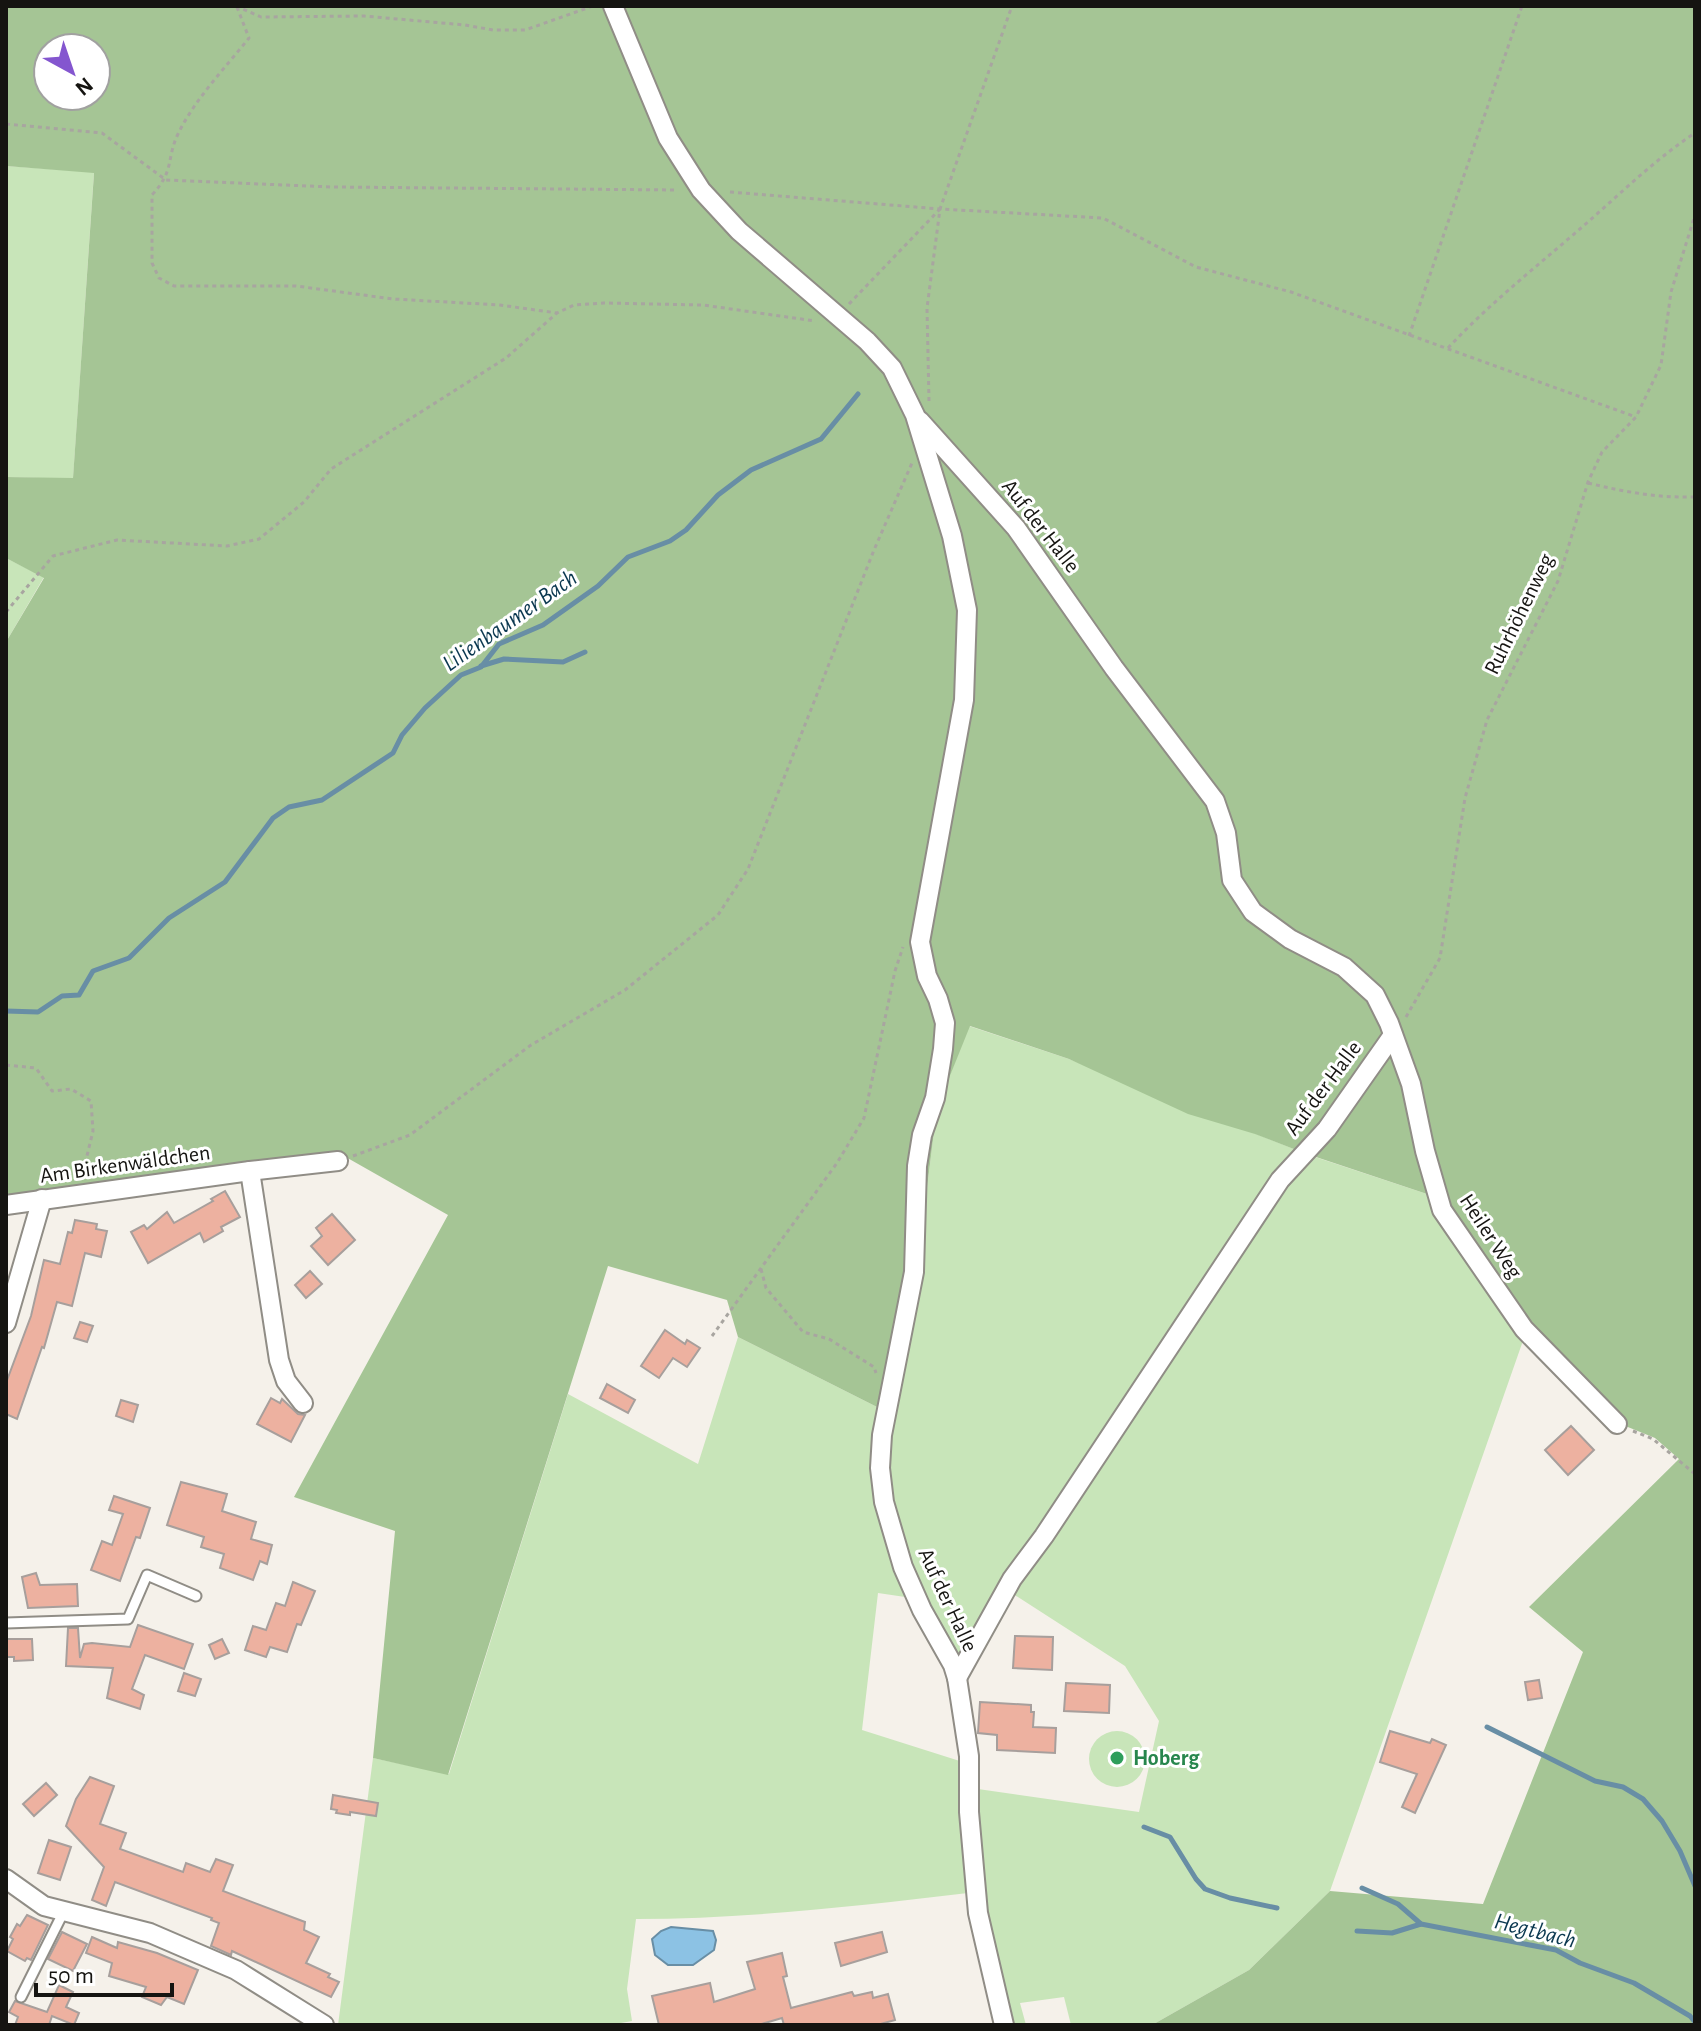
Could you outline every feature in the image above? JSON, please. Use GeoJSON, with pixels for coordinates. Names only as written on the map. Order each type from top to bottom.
{"type":"FeatureCollection","features":[{"type":"Feature","properties":{"kind":"street","name":"Auf der Halle"},"geometry":{"type":"LineString","coordinates":[[613,6],[668,138],[701,190],[730,223],[867,341],[892,368],[1016,528],[1114,668],[1215,801],[1226,833],[1232,880],[1253,912],[1290,939],[1344,967],[1375,995],[1393,1035],[1327,1129],[1280,1180],[1044,1536],[1012,1579],[957,1678]]}},
{"type":"Feature","properties":{"kind":"street","name":"Auf der Halle"},"geometry":{"type":"LineString","coordinates":[[922,409],[922,439],[952,536],[967,610],[964,700],[920,942],[927,976],[945,1023],[935,1098],[922,1135],[917,1166],[914,1272],[882,1435],[880,1468],[884,1502],[903,1567],[957,1678],[969,1756],[969,1812],[978,1913],[1004,2025]]}},
{"type":"Feature","properties":{"kind":"street","name":"Heiler Weg"},"geometry":{"type":"LineString","coordinates":[[1393,1035],[1411,1084],[1425,1151],[1442,1210],[1524,1329],[1617,1424]]}},
{"type":"Feature","properties":{"kind":"street","name":"Am Birkenwäldchen"},"geometry":{"type":"LineString","coordinates":[[6,1205],[338,1161]]}},
{"type":"Feature","properties":{"kind":"street"},"geometry":{"type":"LineString","coordinates":[[250,1171],[279,1360],[286,1381],[303,1403]]}},
{"type":"Feature","properties":{"kind":"street"},"geometry":{"type":"LineString","coordinates":[[6,1323],[42,1199]]}},
{"type":"Feature","properties":{"kind":"street"},"geometry":{"type":"LineString","coordinates":[[8,1884],[44,1906],[150,1933],[236,1970],[324,2025]]}},
{"type":"Feature","properties":{"kind":"lane"},"geometry":{"type":"LineString","coordinates":[[6,1623],[128,1619],[147,1575],[196,1596]]}},
{"type":"Feature","properties":{"kind":"lane"},"geometry":{"type":"LineString","coordinates":[[21,1997],[64,1911]]}},
{"type":"Feature","properties":{"kind":"path"},"geometry":{"type":"LineString","coordinates":[[237,6],[261,17],[282,19],[364,16],[493,30],[525,30],[593,6]]}},
{"type":"Feature","properties":{"kind":"path"},"geometry":{"type":"LineString","coordinates":[[237,6],[249,38],[201,99],[178,135],[166,180],[152,195],[152,263],[159,278],[174,286],[296,286],[393,299],[500,305],[557,313]]}},
{"type":"Feature","properties":{"kind":"path"},"geometry":{"type":"LineString","coordinates":[[922,409],[927,308],[940,209],[1012,6]]}},
{"type":"Feature","properties":{"kind":"path"},"geometry":{"type":"LineString","coordinates":[[1409,336],[1522,6]]}},
{"type":"Feature","properties":{"kind":"path"},"geometry":{"type":"LineString","coordinates":[[6,124],[102,133],[166,180],[332,187],[701,190]]}},
{"type":"Feature","properties":{"kind":"path"},"geometry":{"type":"LineString","coordinates":[[1446,349],[1467,327],[1675,146],[1695,133]]}},
{"type":"Feature","properties":{"kind":"path"},"geometry":{"type":"LineString","coordinates":[[730,192],[1103,218],[1196,267],[1291,292],[1636,417]]}},
{"type":"Feature","properties":{"kind":"path"},"geometry":{"type":"LineString","coordinates":[[6,612],[53,556],[117,540],[227,546],[259,539],[304,502],[331,469],[506,358],[557,313],[574,305],[703,305],[809,321],[828,321],[838,316],[940,209]]}},
{"type":"Feature","properties":{"kind":"path","name":"Ruhrhöhenweg"},"geometry":{"type":"LineString","coordinates":[[1393,1035],[1418,1000],[1440,958],[1465,798],[1483,733],[1503,684],[1558,581],[1588,482],[1602,452],[1636,417],[1661,365],[1671,292],[1695,215]]}},
{"type":"Feature","properties":{"kind":"path"},"geometry":{"type":"LineString","coordinates":[[338,1161],[410,1135],[531,1045],[625,990],[718,915],[748,869],[874,550],[922,439]]}},
{"type":"Feature","properties":{"kind":"path"},"geometry":{"type":"LineString","coordinates":[[1588,482],[1629,493],[1666,498],[1695,497]]}},
{"type":"Feature","properties":{"kind":"path"},"geometry":{"type":"LineString","coordinates":[[712,1336],[837,1163],[864,1118],[895,971],[905,940]]}},
{"type":"Feature","properties":{"kind":"path"},"geometry":{"type":"LineString","coordinates":[[6,1065],[36,1068],[52,1091],[71,1089],[91,1101],[93,1131],[85,1164],[63,1184],[66,1196]]}},
{"type":"Feature","properties":{"kind":"path"},"geometry":{"type":"LineString","coordinates":[[761,1269],[766,1288],[803,1332],[829,1339],[874,1367],[877,1381]]}},
{"type":"Feature","properties":{"kind":"path"},"geometry":{"type":"LineString","coordinates":[[1617,1424],[1653,1439],[1695,1474]]}},
{"type":"Feature","properties":{"kind":"green space"},"geometry":{"type":"Polygon","coordinates":[[[6,6],[1695,6],[1695,2025],[1152,2025],[1249,1970],[1330,1891],[1483,1904],[1583,1652],[1529,1607],[1679,1459],[1655,1438],[1618,1423],[1525,1328],[1439,1198],[1188,1114],[1069,1059],[970,1026],[937,1108],[925,1204],[883,1410],[738,1337],[727,1300],[608,1266],[448,1775],[373,1758],[395,1531],[294,1497],[448,1215],[344,1156],[6,1201],[6,642],[44,578],[6,558],[6,477],[73,478],[94,173],[6,166],[6,6]]]}},
{"type":"Feature","properties":{"kind":"green space"},"geometry":{"type":"Polygon","coordinates":[[[6,166],[94,172],[73,479],[6,477],[6,166]]]}},
{"type":"Feature","properties":{"kind":"green space"},"geometry":{"type":"Polygon","coordinates":[[[6,558],[44,577],[6,642],[6,558]]]}},
{"type":"Feature","properties":{"kind":"green space"},"geometry":{"type":"Polygon","coordinates":[[[969,1026],[1069,1059],[1299,1151],[967,1652],[954,1655],[911,1576],[883,1468],[912,1309],[937,1108],[969,1026]]]}},
{"type":"Feature","properties":{"kind":"green space"},"geometry":{"type":"Polygon","coordinates":[[[1306,1154],[1436,1197],[1525,1335],[1330,1891],[1249,1970],[1152,2025],[1071,2025],[1064,1997],[1020,2003],[1026,2025],[1007,2025],[993,1971],[971,1788],[1139,1812],[1159,1721],[1125,1666],[1010,1592],[1306,1154]]]}},
{"type":"Feature","properties":{"kind":"green space"},"geometry":{"type":"Polygon","coordinates":[[[738,1337],[883,1410],[877,1459],[912,1598],[878,1593],[862,1730],[966,1763],[968,1893],[761,1914],[636,1919],[627,1989],[632,2021],[610,2025],[338,2025],[373,1758],[449,1774],[568,1394],[698,1464],[738,1337]]]}},
{"type":"Feature","properties":{"kind":"green space","name":"Hoberg"},"geometry":{"type":"Polygon","coordinates":[[[1117,1731],[1137,1739],[1145,1759],[1137,1779],[1117,1787],[1097,1779],[1089,1759],[1097,1739],[1117,1731]]]}},
{"type":"Feature","properties":{"kind":"water"},"geometry":{"type":"Polygon","coordinates":[[[671,1927],[713,1931],[716,1940],[714,1950],[693,1965],[668,1965],[655,1955],[652,1939],[671,1927]]]}},
{"type":"Feature","properties":{"kind":"building"},"geometry":{"type":"Polygon","coordinates":[[[225,1191],[240,1217],[221,1227],[223,1231],[204,1242],[200,1233],[148,1263],[131,1232],[144,1225],[147,1229],[167,1212],[174,1223],[225,1191]]]}},
{"type":"Feature","properties":{"kind":"building"},"geometry":{"type":"Polygon","coordinates":[[[332,1214],[355,1240],[328,1265],[311,1246],[322,1236],[316,1228],[332,1214]]]}},
{"type":"Feature","properties":{"kind":"building"},"geometry":{"type":"Polygon","coordinates":[[[75,1220],[97,1224],[96,1229],[107,1231],[101,1257],[85,1253],[72,1306],[57,1302],[44,1348],[17,1419],[6,1414],[6,1383],[31,1316],[44,1260],[60,1264],[68,1232],[72,1233],[75,1220]]]}},
{"type":"Feature","properties":{"kind":"building"},"geometry":{"type":"Polygon","coordinates":[[[310,1271],[322,1284],[306,1298],[295,1285],[310,1271]]]}},
{"type":"Feature","properties":{"kind":"building"},"geometry":{"type":"Polygon","coordinates":[[[80,1322],[93,1326],[87,1342],[74,1338],[80,1322]]]}},
{"type":"Feature","properties":{"kind":"building"},"geometry":{"type":"Polygon","coordinates":[[[665,1330],[685,1344],[687,1340],[700,1348],[687,1367],[673,1358],[659,1378],[641,1366],[665,1330]]]}},
{"type":"Feature","properties":{"kind":"building"},"geometry":{"type":"Polygon","coordinates":[[[607,1384],[635,1400],[628,1413],[600,1398],[607,1384]]]}},
{"type":"Feature","properties":{"kind":"building"},"geometry":{"type":"Polygon","coordinates":[[[271,1398],[280,1403],[282,1399],[298,1414],[305,1415],[291,1442],[257,1424],[271,1398]]]}},
{"type":"Feature","properties":{"kind":"building"},"geometry":{"type":"Polygon","coordinates":[[[121,1400],[138,1405],[133,1422],[116,1416],[121,1400]]]}},
{"type":"Feature","properties":{"kind":"building"},"geometry":{"type":"Polygon","coordinates":[[[1571,1426],[1594,1450],[1568,1475],[1545,1450],[1571,1426]]]}},
{"type":"Feature","properties":{"kind":"building"},"geometry":{"type":"Polygon","coordinates":[[[181,1482],[227,1494],[222,1511],[256,1522],[251,1539],[272,1545],[267,1564],[260,1561],[253,1580],[220,1568],[224,1554],[201,1547],[204,1537],[167,1525],[181,1482]]]}},
{"type":"Feature","properties":{"kind":"building"},"geometry":{"type":"Polygon","coordinates":[[[114,1496],[150,1508],[120,1581],[91,1570],[102,1541],[112,1545],[123,1514],[109,1510],[114,1496]]]}},
{"type":"Feature","properties":{"kind":"building"},"geometry":{"type":"Polygon","coordinates":[[[36,1573],[40,1585],[77,1584],[78,1606],[28,1608],[22,1577],[36,1573]]]}},
{"type":"Feature","properties":{"kind":"building"},"geometry":{"type":"Polygon","coordinates":[[[293,1582],[315,1591],[301,1625],[297,1624],[287,1652],[270,1647],[266,1657],[245,1650],[253,1626],[266,1630],[276,1603],[285,1606],[293,1582]]]}},
{"type":"Feature","properties":{"kind":"building"},"geometry":{"type":"Polygon","coordinates":[[[138,1625],[193,1644],[184,1669],[145,1655],[132,1689],[144,1695],[140,1709],[107,1698],[113,1668],[66,1666],[68,1628],[78,1628],[80,1658],[84,1644],[130,1647],[138,1625]]]}},
{"type":"Feature","properties":{"kind":"building"},"geometry":{"type":"Polygon","coordinates":[[[1015,1636],[1053,1637],[1052,1670],[1013,1668],[1015,1636]]]}},
{"type":"Feature","properties":{"kind":"building"},"geometry":{"type":"Polygon","coordinates":[[[6,1639],[32,1639],[33,1660],[14,1661],[14,1657],[6,1657],[6,1639]]]}},
{"type":"Feature","properties":{"kind":"building"},"geometry":{"type":"Polygon","coordinates":[[[222,1639],[229,1653],[215,1659],[209,1645],[222,1639]]]}},
{"type":"Feature","properties":{"kind":"building"},"geometry":{"type":"Polygon","coordinates":[[[184,1673],[201,1679],[195,1696],[178,1691],[184,1673]]]}},
{"type":"Feature","properties":{"kind":"building"},"geometry":{"type":"Polygon","coordinates":[[[1539,1680],[1542,1698],[1528,1700],[1525,1682],[1539,1680]]]}},
{"type":"Feature","properties":{"kind":"building"},"geometry":{"type":"Polygon","coordinates":[[[1066,1683],[1110,1685],[1109,1713],[1064,1711],[1066,1683]]]}},
{"type":"Feature","properties":{"kind":"building"},"geometry":{"type":"Polygon","coordinates":[[[980,1702],[1031,1705],[1033,1727],[1056,1728],[1055,1753],[997,1750],[997,1735],[978,1733],[980,1702]]]}},
{"type":"Feature","properties":{"kind":"building"},"geometry":{"type":"Polygon","coordinates":[[[1390,1731],[1430,1743],[1432,1739],[1446,1745],[1415,1813],[1402,1807],[1417,1774],[1380,1762],[1390,1731]]]}},
{"type":"Feature","properties":{"kind":"building"},"geometry":{"type":"Polygon","coordinates":[[[90,1777],[114,1786],[100,1824],[126,1833],[120,1849],[183,1872],[186,1863],[210,1872],[216,1859],[233,1865],[223,1891],[305,1922],[304,1930],[319,1937],[306,1963],[330,1974],[328,1977],[339,1982],[331,1997],[232,1951],[231,1955],[211,1946],[219,1923],[212,1918],[115,1882],[106,1906],[92,1900],[104,1867],[66,1826],[76,1799],[90,1777]]]}},
{"type":"Feature","properties":{"kind":"building"},"geometry":{"type":"Polygon","coordinates":[[[46,1783],[57,1795],[34,1816],[23,1804],[46,1783]]]}},
{"type":"Feature","properties":{"kind":"building"},"geometry":{"type":"Polygon","coordinates":[[[333,1795],[378,1803],[376,1816],[336,1813],[337,1810],[331,1809],[333,1795]]]}},
{"type":"Feature","properties":{"kind":"building"},"geometry":{"type":"Polygon","coordinates":[[[49,1840],[71,1847],[60,1880],[38,1873],[49,1840]]]}},
{"type":"Feature","properties":{"kind":"building"},"geometry":{"type":"Polygon","coordinates":[[[27,1915],[48,1925],[31,1960],[27,1958],[25,1961],[7,1951],[17,1924],[20,1926],[27,1915]]]}},
{"type":"Feature","properties":{"kind":"building"},"geometry":{"type":"Polygon","coordinates":[[[62,1932],[87,1944],[73,1971],[48,1959],[62,1932]]]}},
{"type":"Feature","properties":{"kind":"building"},"geometry":{"type":"Polygon","coordinates":[[[882,1932],[887,1952],[841,1966],[835,1943],[882,1932]]]}},
{"type":"Feature","properties":{"kind":"building"},"geometry":{"type":"Polygon","coordinates":[[[92,1937],[117,1948],[118,1942],[157,1953],[198,1970],[184,2004],[167,1997],[161,2005],[142,1997],[146,1987],[109,1976],[112,1963],[86,1953],[92,1937]]]}},
{"type":"Feature","properties":{"kind":"building"},"geometry":{"type":"Polygon","coordinates":[[[782,1953],[787,1976],[783,1977],[791,2008],[852,1992],[854,1996],[872,1992],[873,1998],[888,1994],[895,2020],[877,2025],[784,2025],[782,2018],[758,2025],[659,2025],[652,1996],[710,1983],[714,2002],[755,1989],[747,1962],[782,1953]]]}},
{"type":"Feature","properties":{"kind":"building"},"geometry":{"type":"Polygon","coordinates":[[[59,1985],[73,1992],[66,2007],[79,2013],[74,2025],[52,2016],[49,2025],[15,2025],[18,2017],[9,2012],[15,2001],[47,2012],[59,1985]]]}},
{"type":"Feature","properties":{"kind":"waterway","name":"Lilienbaumer Bach"},"geometry":{"type":"LineString","coordinates":[[6,1011],[38,1012],[62,996],[79,995],[93,971],[129,958],[169,918],[225,882],[273,818],[289,807],[322,800],[393,753],[402,735],[425,708],[461,675],[481,667],[499,644],[543,625],[598,586],[628,557],[670,541],[686,530],[718,495],[751,470],[821,439],[858,394]]}},
{"type":"Feature","properties":{"kind":"waterway"},"geometry":{"type":"LineString","coordinates":[[481,666],[504,659],[563,662],[585,652]]}},
{"type":"Feature","properties":{"kind":"waterway"},"geometry":{"type":"LineString","coordinates":[[1487,1727],[1595,1781],[1623,1787],[1643,1799],[1662,1821],[1680,1851],[1695,1886]]}},
{"type":"Feature","properties":{"kind":"waterway"},"geometry":{"type":"LineString","coordinates":[[1144,1827],[1170,1837],[1205,1889],[1277,1908]]}},
{"type":"Feature","properties":{"kind":"waterway","name":"Hegtbach"},"geometry":{"type":"LineString","coordinates":[[1362,1888],[1398,1904],[1421,1924],[1556,1950],[1580,1963],[1634,1983],[1695,2022]]}},
{"type":"Feature","properties":{"kind":"waterway"},"geometry":{"type":"LineString","coordinates":[[1357,1931],[1392,1933],[1421,1924]]}},
{"type":"Feature","properties":{"kind":"place","name":"Hoberg"},"geometry":{"type":"Point","coordinates":[1117,1758]}}]}
